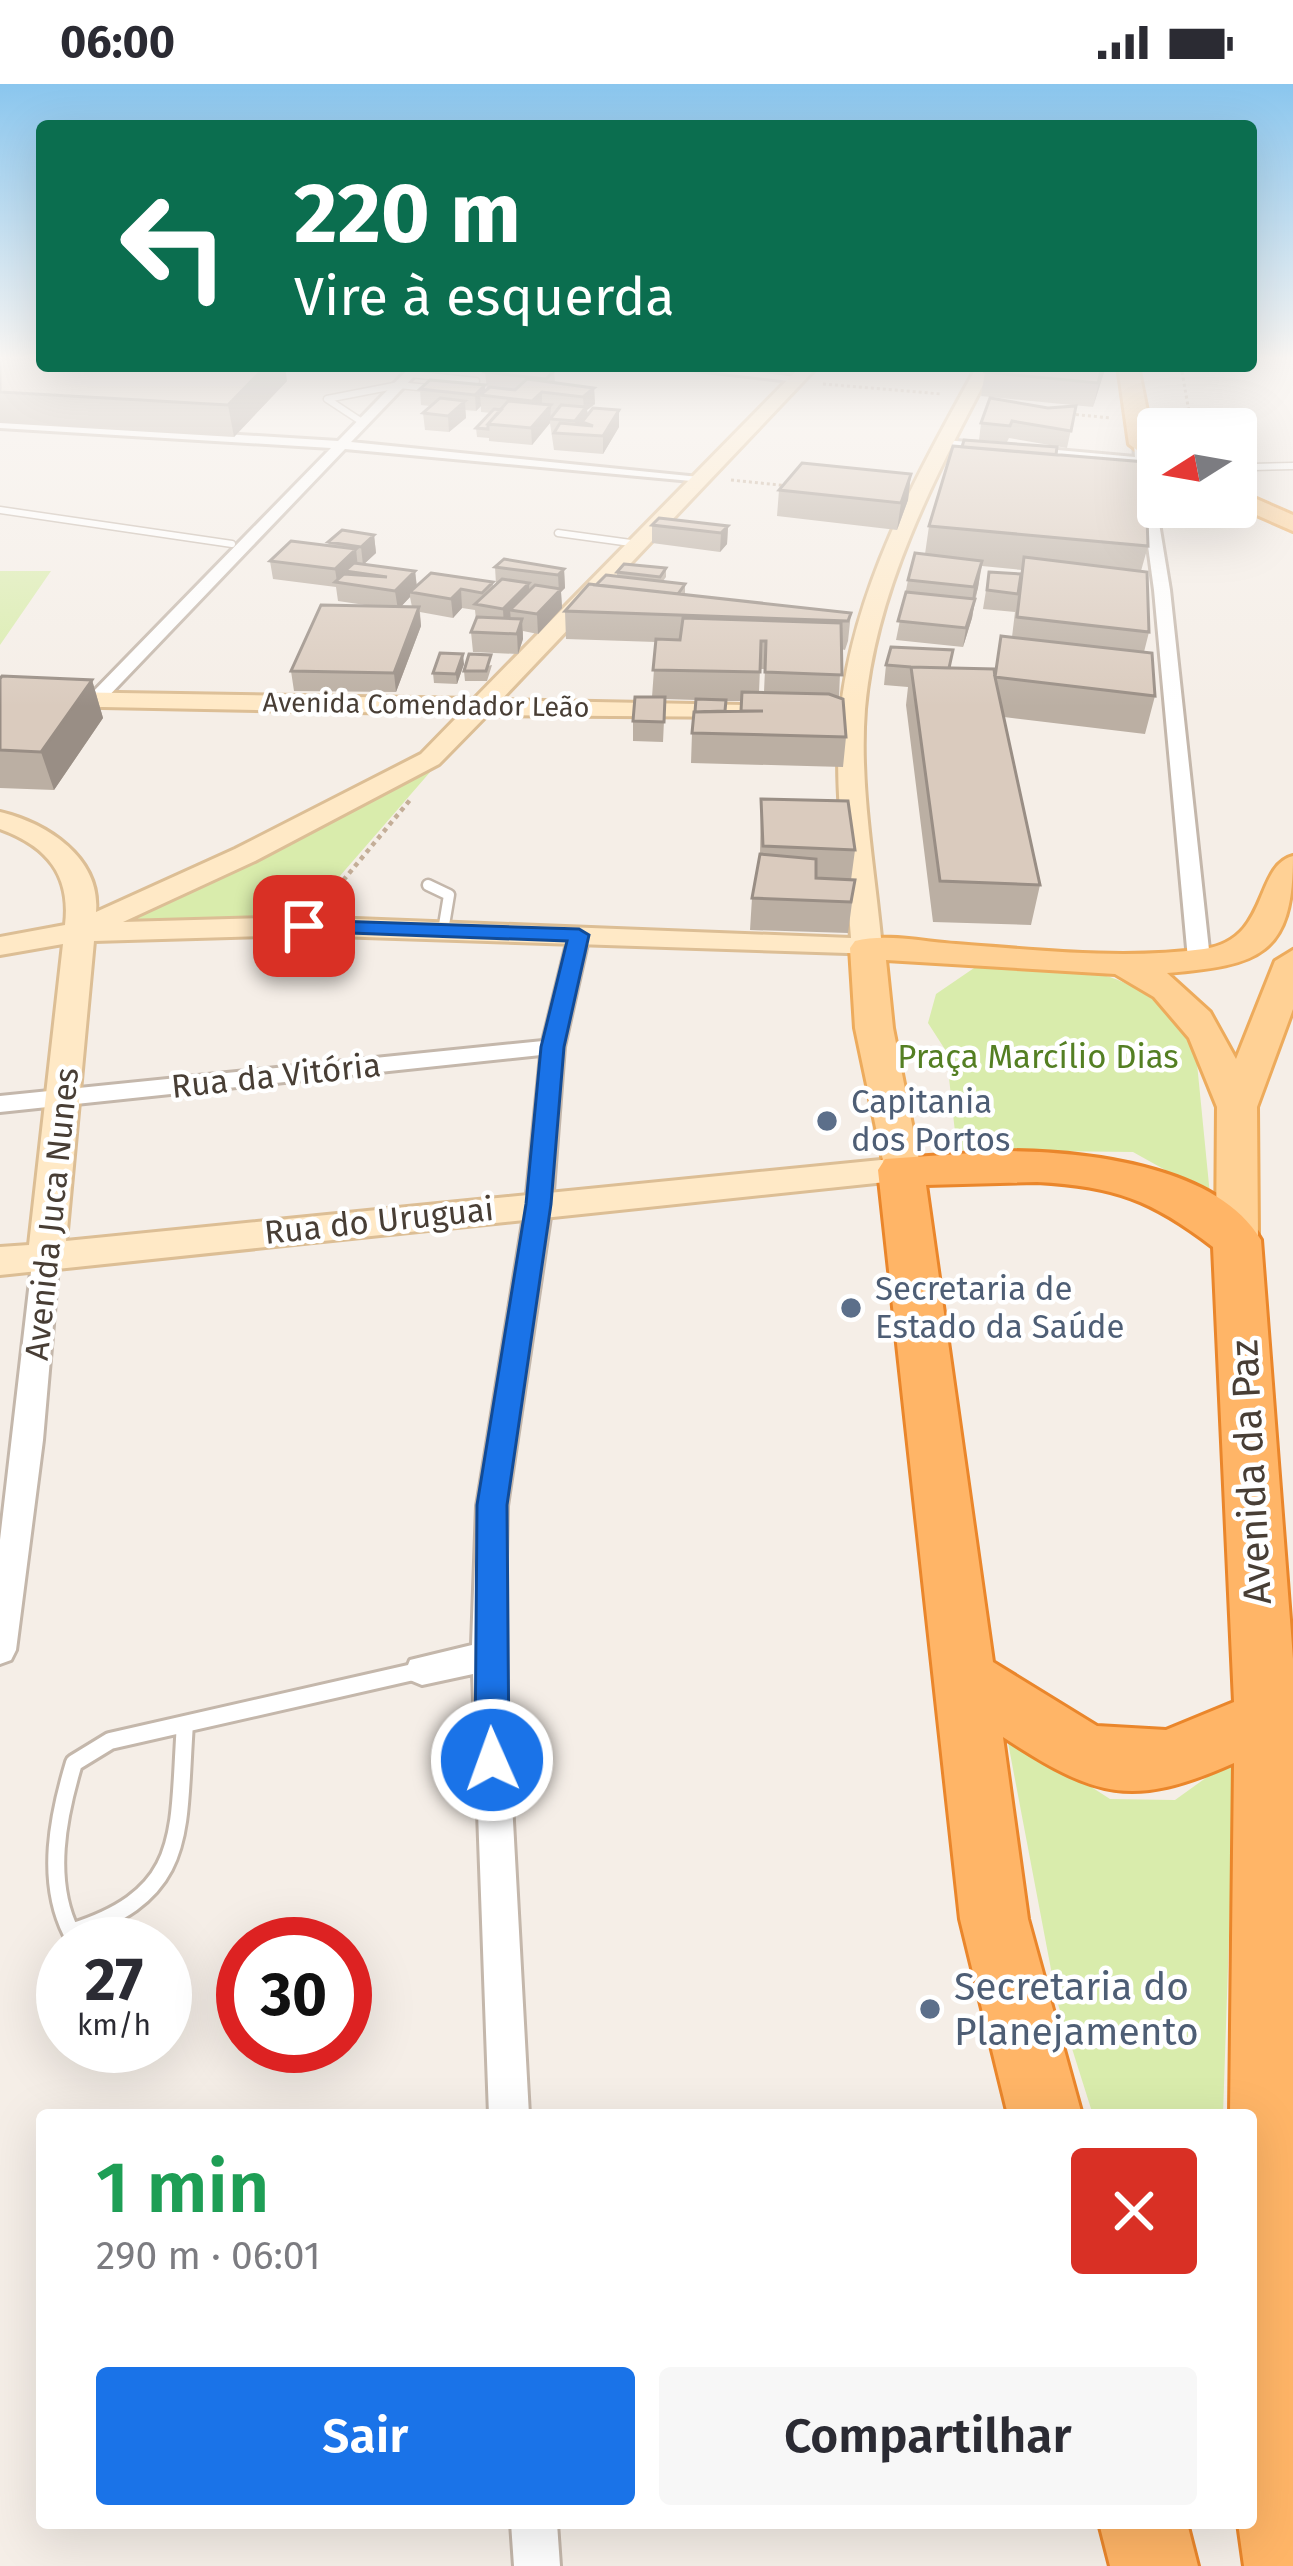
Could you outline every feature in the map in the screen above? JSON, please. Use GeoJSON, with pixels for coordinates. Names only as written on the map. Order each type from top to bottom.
{"type":"FeatureCollection","features":[{"type":"Feature","properties":{"kind":"highway"},"geometry":{"type":"LineString","coordinates":[[1033,2109],[994,1919],[901,1170],[1017,1168],[1127,1177],[1171,1193],[1237,1240]]}},
{"type":"Feature","properties":{"kind":"highway","name":"Avenida da Paz"},"geometry":{"type":"LineString","coordinates":[[1237,1240],[1266,1718],[1268,2441],[1288,2566]]}},
{"type":"Feature","properties":{"kind":"highway"},"geometry":{"type":"LineString","coordinates":[[965,1678],[1088,1756],[1106,1759],[1168,1761],[1266,1718]]}},
{"type":"Feature","properties":{"kind":"highway"},"geometry":{"type":"LineString","coordinates":[[1145,2529],[1154,2566]]}},
{"type":"Feature","properties":{"kind":"main road"},"geometry":{"type":"LineString","coordinates":[[1257,493],[1293,511]]}},
{"type":"Feature","properties":{"kind":"main road"},"geometry":{"type":"LineString","coordinates":[[1257,507],[1293,524]]}},
{"type":"Feature","properties":{"kind":"main road"},"geometry":{"type":"LineString","coordinates":[[901,1170],[874,1028],[867,949],[1115,961],[1199,959],[1241,951],[1270,921],[1293,866]]}},
{"type":"Feature","properties":{"kind":"main road"},"geometry":{"type":"LineString","coordinates":[[874,1028],[913,980],[969,952]]}},
{"type":"Feature","properties":{"kind":"main road"},"geometry":{"type":"LineString","coordinates":[[1115,961],[1168,987],[1199,1017],[1237,1107]]}},
{"type":"Feature","properties":{"kind":"main road"},"geometry":{"type":"LineString","coordinates":[[1237,1240],[1237,1107],[1293,961]]}},
{"type":"Feature","properties":{"kind":"street"},"geometry":{"type":"LineString","coordinates":[[85,700],[300,476]]}},
{"type":"Feature","properties":{"kind":"street"},"geometry":{"type":"LineString","coordinates":[[85,700],[307,476]]}},
{"type":"Feature","properties":{"kind":"street"},"geometry":{"type":"LineString","coordinates":[[678,476],[702,478]]}},
{"type":"Feature","properties":{"kind":"street"},"geometry":{"type":"LineString","coordinates":[[78,932],[245,855],[430,759],[573,603],[704,476]]}},
{"type":"Feature","properties":{"kind":"street"},"geometry":{"type":"LineString","coordinates":[[0,946],[78,932],[304,926],[867,949],[841,716],[871,622],[932,476]]}},
{"type":"Feature","properties":{"kind":"street"},"geometry":{"type":"LineString","coordinates":[[1154,528],[1199,959]]}},
{"type":"Feature","properties":{"kind":"street"},"geometry":{"type":"LineString","coordinates":[[0,721],[8,698]]}},
{"type":"Feature","properties":{"kind":"street","name":"Avenida Comendador Leão"},"geometry":{"type":"LineString","coordinates":[[8,698],[761,713]]}},
{"type":"Feature","properties":{"kind":"street","name":"Avenida Juca Nunes"},"geometry":{"type":"LineString","coordinates":[[0,820],[35,835],[71,864],[83,898],[29,1441],[0,1650]]}},
{"type":"Feature","properties":{"kind":"street"},"geometry":{"type":"LineString","coordinates":[[509,2109],[488,1656],[492,1505],[539,1204],[553,1047],[579,935]]}},
{"type":"Feature","properties":{"kind":"street","name":"Rua da Vitória"},"geometry":{"type":"LineString","coordinates":[[0,1104],[553,1047]]}},
{"type":"Feature","properties":{"kind":"street","name":"Rua do Uruguai"},"geometry":{"type":"LineString","coordinates":[[0,1261],[901,1170]]}},
{"type":"Feature","properties":{"kind":"street"},"geometry":{"type":"LineString","coordinates":[[422,1670],[488,1656]]}},
{"type":"Feature","properties":{"kind":"street"},"geometry":{"type":"LineString","coordinates":[[534,2529],[537,2566]]}},
{"type":"Feature","properties":{"kind":"lane"},"geometry":{"type":"LineString","coordinates":[[0,509],[232,544]]}},
{"type":"Feature","properties":{"kind":"lane"},"geometry":{"type":"LineString","coordinates":[[558,533],[638,544]]}},
{"type":"Feature","properties":{"kind":"lane"},"geometry":{"type":"LineString","coordinates":[[428,885],[449,895],[443,931]]}},
{"type":"Feature","properties":{"kind":"lane"},"geometry":{"type":"LineString","coordinates":[[184,1724],[172,1859],[152,1894],[116,1922],[71,1932],[59,1916],[59,1807],[74,1762],[110,1741],[184,1724],[422,1670]]}},
{"type":"Feature","properties":{"kind":"path"},"geometry":{"type":"LineString","coordinates":[[702,478],[802,488]]}},
{"type":"Feature","properties":{"kind":"path"},"geometry":{"type":"LineString","coordinates":[[304,926],[434,772],[430,759]]}},
{"type":"Feature","properties":{"kind":"green space"},"geometry":{"type":"Polygon","coordinates":[[[0,571],[51,571],[0,645],[0,571]]]}},
{"type":"Feature","properties":{"kind":"green space"},"geometry":{"type":"Polygon","coordinates":[[[431,771],[300,922],[116,923],[431,771]]]}},
{"type":"Feature","properties":{"kind":"green space","name":"Praça Marcílio Dias"},"geometry":{"type":"Polygon","coordinates":[[[1022,964],[1116,979],[1150,998],[1194,1033],[1210,1195],[1133,1152],[957,1150],[946,1051],[928,1023],[936,994],[977,966],[1022,964]]]}},
{"type":"Feature","properties":{"kind":"green space"},"geometry":{"type":"Polygon","coordinates":[[[1006,1732],[1110,1799],[1175,1800],[1235,1757],[1223,2109],[1091,2109],[1057,2001],[1006,1732]]]}},
{"type":"Feature","properties":{"kind":"building"},"geometry":{"type":"Polygon","coordinates":[[[791,476],[910,476],[901,503],[779,490],[791,476]]]}},
{"type":"Feature","properties":{"kind":"building"},"geometry":{"type":"Polygon","coordinates":[[[944,476],[1137,476],[1137,528],[1147,528],[1148,546],[929,526],[944,476]]]}},
{"type":"Feature","properties":{"kind":"building"},"geometry":{"type":"Polygon","coordinates":[[[659,518],[728,526],[721,533],[652,525],[659,518]]]}},
{"type":"Feature","properties":{"kind":"building"},"geometry":{"type":"Polygon","coordinates":[[[342,530],[374,535],[361,547],[328,542],[342,530]]]}},
{"type":"Feature","properties":{"kind":"building"},"geometry":{"type":"Polygon","coordinates":[[[291,541],[356,549],[335,569],[270,561],[291,541]]]}},
{"type":"Feature","properties":{"kind":"building"},"geometry":{"type":"Polygon","coordinates":[[[915,553],[982,561],[974,587],[908,580],[915,553]]]}},
{"type":"Feature","properties":{"kind":"building"},"geometry":{"type":"Polygon","coordinates":[[[1024,557],[1147,572],[1149,632],[1017,617],[1024,557]]]}},
{"type":"Feature","properties":{"kind":"building"},"geometry":{"type":"Polygon","coordinates":[[[504,559],[564,569],[558,575],[495,567],[504,559]]]}},
{"type":"Feature","properties":{"kind":"building"},"geometry":{"type":"Polygon","coordinates":[[[354,563],[415,571],[395,591],[335,582],[344,574],[387,577],[345,571],[354,563]]]}},
{"type":"Feature","properties":{"kind":"building"},"geometry":{"type":"Polygon","coordinates":[[[624,564],[666,568],[660,577],[617,572],[624,564]]]}},
{"type":"Feature","properties":{"kind":"building"},"geometry":{"type":"Polygon","coordinates":[[[989,572],[1021,574],[1018,594],[987,590],[989,572]]]}},
{"type":"Feature","properties":{"kind":"building"},"geometry":{"type":"Polygon","coordinates":[[[431,573],[493,582],[482,593],[461,589],[451,599],[410,592],[431,573]]]}},
{"type":"Feature","properties":{"kind":"building"},"geometry":{"type":"Polygon","coordinates":[[[606,575],[685,584],[678,594],[596,585],[606,575]]]}},
{"type":"Feature","properties":{"kind":"building"},"geometry":{"type":"Polygon","coordinates":[[[502,579],[529,583],[503,609],[475,604],[502,579]]]}},
{"type":"Feature","properties":{"kind":"building"},"geometry":{"type":"Polygon","coordinates":[[[589,584],[851,613],[848,621],[565,611],[589,584]]]}},
{"type":"Feature","properties":{"kind":"building"},"geometry":{"type":"Polygon","coordinates":[[[535,585],[561,589],[537,614],[510,610],[535,585]]]}},
{"type":"Feature","properties":{"kind":"building"},"geometry":{"type":"Polygon","coordinates":[[[906,592],[975,599],[966,628],[898,621],[906,592]]]}},
{"type":"Feature","properties":{"kind":"building"},"geometry":{"type":"Polygon","coordinates":[[[321,605],[419,607],[394,673],[291,671],[321,605]]]}},
{"type":"Feature","properties":{"kind":"building"},"geometry":{"type":"Polygon","coordinates":[[[477,617],[522,619],[517,634],[471,632],[477,617]]]}},
{"type":"Feature","properties":{"kind":"building"},"geometry":{"type":"Polygon","coordinates":[[[683,618],[841,623],[842,675],[765,672],[766,641],[761,641],[760,672],[653,670],[656,639],[680,640],[683,618]]]}},
{"type":"Feature","properties":{"kind":"building"},"geometry":{"type":"Polygon","coordinates":[[[1001,636],[1152,653],[1155,696],[995,677],[1001,636]]]}},
{"type":"Feature","properties":{"kind":"building"},"geometry":{"type":"Polygon","coordinates":[[[891,647],[953,650],[949,668],[911,667],[886,665],[891,647]]]}},
{"type":"Feature","properties":{"kind":"building"},"geometry":{"type":"Polygon","coordinates":[[[440,653],[463,654],[456,674],[433,673],[440,653]]]}},
{"type":"Feature","properties":{"kind":"building"},"geometry":{"type":"Polygon","coordinates":[[[469,654],[491,655],[486,671],[464,671],[469,654]]]}},
{"type":"Feature","properties":{"kind":"building"},"geometry":{"type":"Polygon","coordinates":[[[911,667],[994,669],[1040,885],[940,881],[911,667]]]}},
{"type":"Feature","properties":{"kind":"building"},"geometry":{"type":"Polygon","coordinates":[[[2,676],[92,680],[41,752],[0,750],[2,676]]]}},
{"type":"Feature","properties":{"kind":"building"},"geometry":{"type":"Polygon","coordinates":[[[742,692],[829,694],[843,699],[846,737],[692,733],[694,712],[763,711],[741,711],[742,692]]]}},
{"type":"Feature","properties":{"kind":"building"},"geometry":{"type":"Polygon","coordinates":[[[635,697],[665,697],[664,722],[633,721],[635,697]]]}},
{"type":"Feature","properties":{"kind":"building"},"geometry":{"type":"Polygon","coordinates":[[[696,699],[726,700],[725,711],[695,712],[696,699]]]}},
{"type":"Feature","properties":{"kind":"building"},"geometry":{"type":"Polygon","coordinates":[[[761,799],[848,801],[855,850],[763,846],[761,799]]]}},
{"type":"Feature","properties":{"kind":"building"},"geometry":{"type":"Polygon","coordinates":[[[760,854],[816,859],[816,878],[855,880],[851,902],[752,898],[760,854]]]}},
{"type":"Feature","properties":{"kind":"place","name":"Capitania dos Portos"},"geometry":{"type":"Point","coordinates":[827,1121]}},
{"type":"Feature","properties":{"kind":"place","name":"Secretaria de Estado da Saúde"},"geometry":{"type":"Point","coordinates":[851,1308]}},
{"type":"Feature","properties":{"kind":"place","name":"Secretaria do Planejamento"},"geometry":{"type":"Point","coordinates":[930,2009]}},
{"type":"Feature","properties":{"kind":"route"},"geometry":{"type":"LineString","coordinates":[[304,926],[579,935],[553,1047],[539,1204],[492,1505],[488,1637],[492,1760]]}}]}
